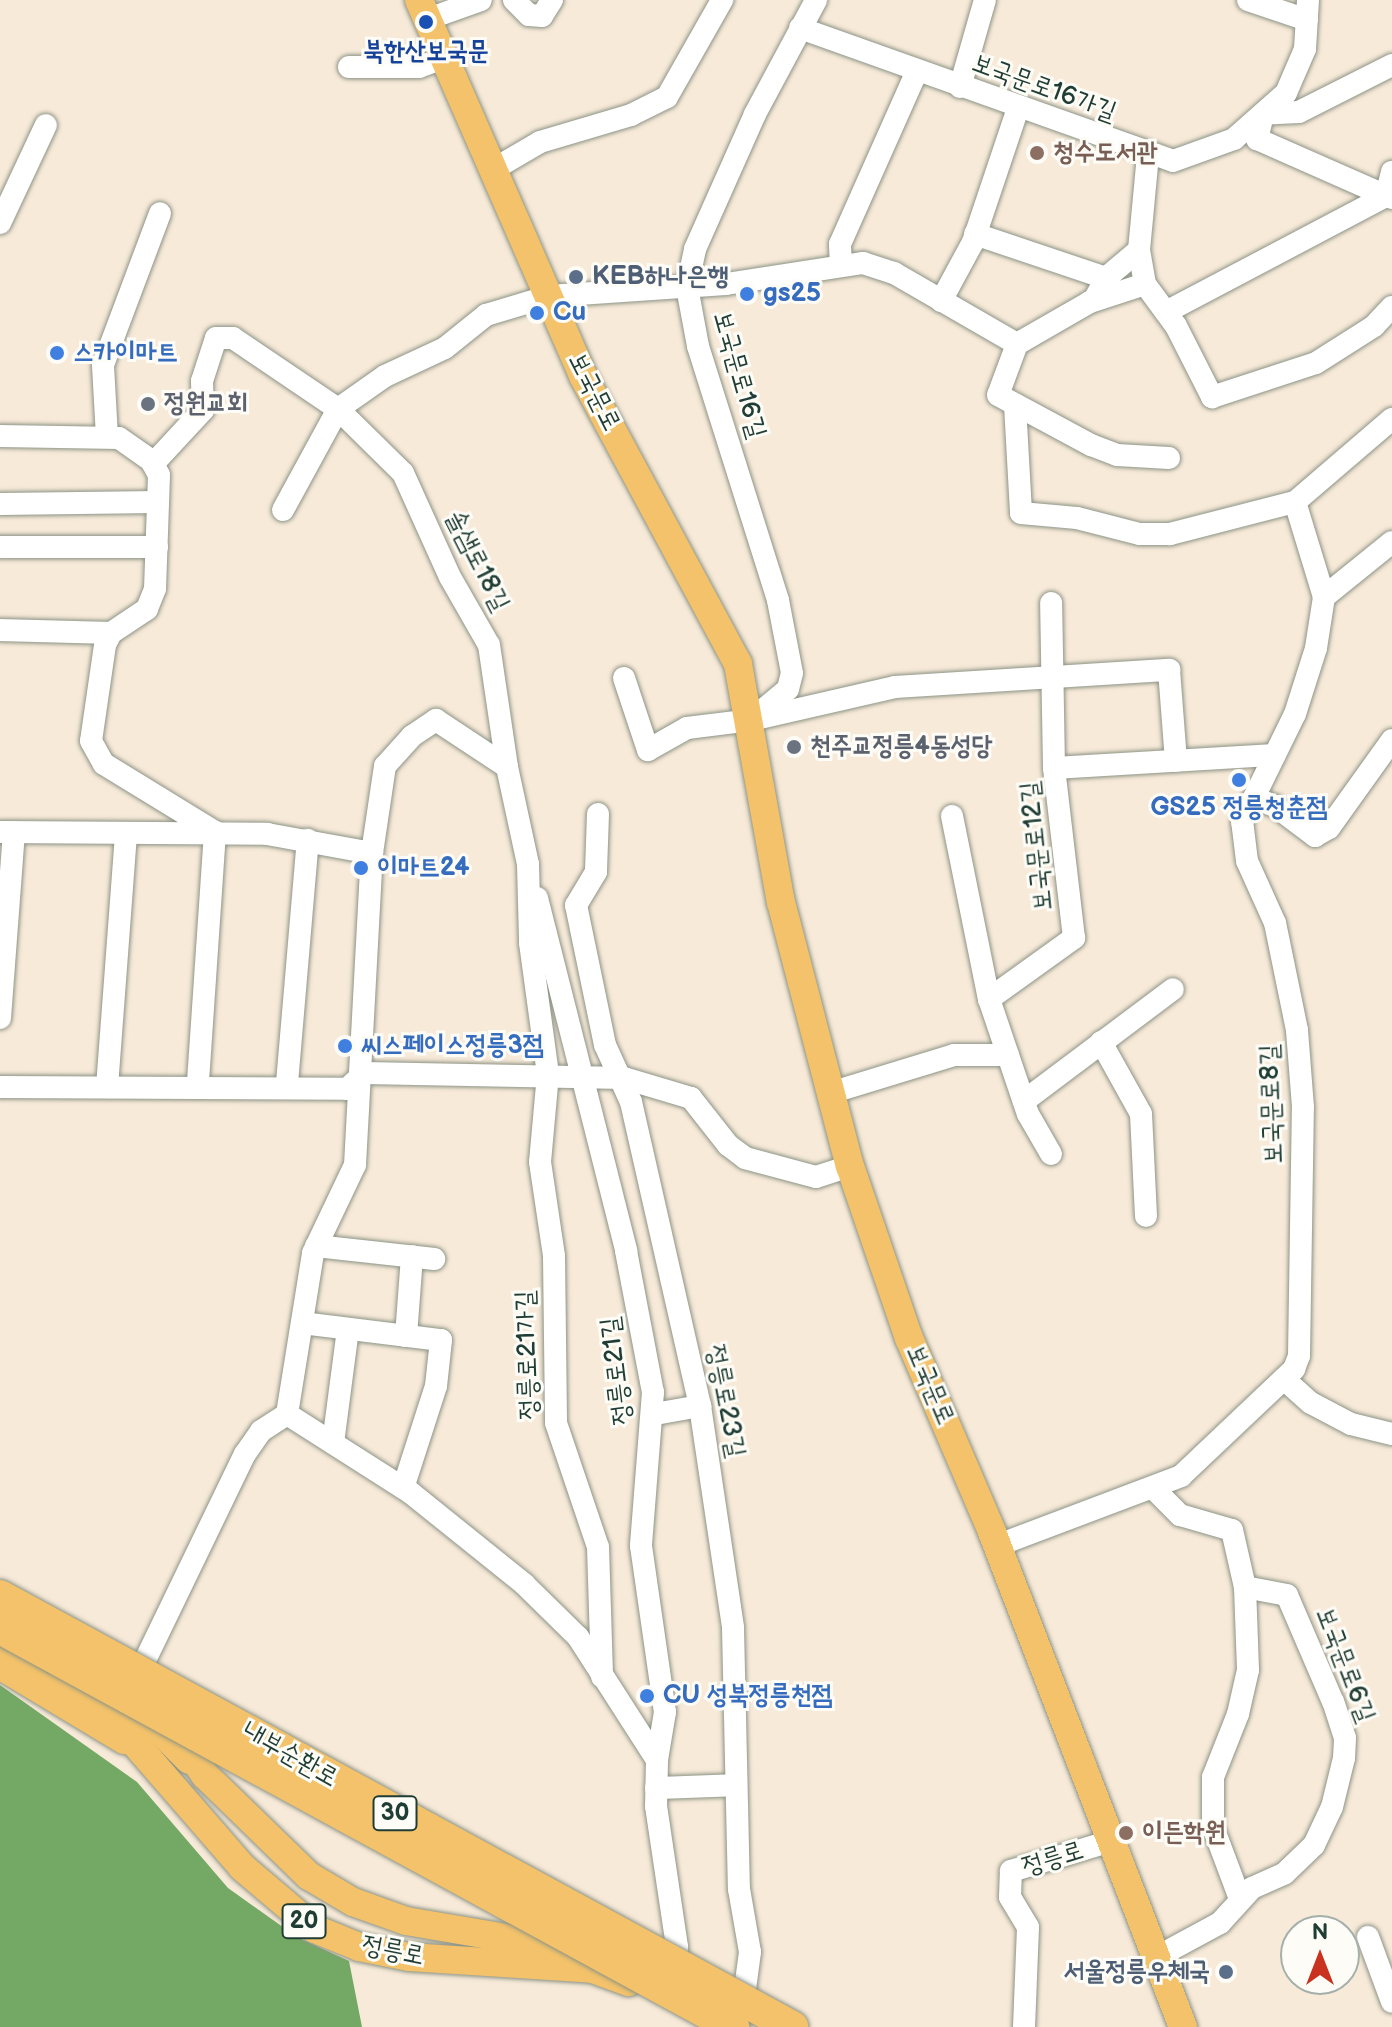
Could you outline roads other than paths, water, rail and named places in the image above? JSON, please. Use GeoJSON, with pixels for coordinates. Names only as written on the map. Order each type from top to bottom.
{"type":"FeatureCollection","features":[{"type":"Feature","properties":{"kind":"highway"},"geometry":{"type":"LineString","coordinates":[[0,1596],[89,1664],[190,1758]]}},
{"type":"Feature","properties":{"kind":"highway","name":"내부순환로"},"geometry":{"type":"LineString","coordinates":[[0,1596],[792,2027]]}},
{"type":"Feature","properties":{"kind":"highway","name":"내부순환로"},"geometry":{"type":"LineString","coordinates":[[0,1628],[746,2023]]}},
{"type":"Feature","properties":{"kind":"highway"},"geometry":{"type":"LineString","coordinates":[[0,1663],[125,1738]]}},
{"type":"Feature","properties":{"kind":"main road","name":"보국문로"},"geometry":{"type":"LineString","coordinates":[[423,10],[583,376],[738,664],[751,720],[781,902],[850,1166],[909,1338],[996,1546],[1183,2027]]}},
{"type":"Feature","properties":{"kind":"main road","name":"정릉로"},"geometry":{"type":"LineString","coordinates":[[0,1583],[62,1619],[209,1737],[248,1816]]}},
{"type":"Feature","properties":{"kind":"main road","name":"정릉로"},"geometry":{"type":"LineString","coordinates":[[0,1636],[88,1691],[125,1738],[242,1867],[315,1929],[359,1947],[409,1957],[608,1972],[672,1991],[700,2027]]}},
{"type":"Feature","properties":{"kind":"main road","name":"정릉로"},"geometry":{"type":"LineString","coordinates":[[148,1685],[190,1758],[309,1876],[353,1902],[406,1921],[609,1955],[672,1991],[746,2023]]}},
{"type":"Feature","properties":{"kind":"main road"},"geometry":{"type":"LineString","coordinates":[[672,1991],[710,2027]]}},
{"type":"Feature","properties":{"kind":"street"},"geometry":{"type":"LineString","coordinates":[[423,10],[481,0]]}},
{"type":"Feature","properties":{"kind":"street"},"geometry":{"type":"LineString","coordinates":[[514,0],[529,15],[542,16],[552,0]]}},
{"type":"Feature","properties":{"kind":"street"},"geometry":{"type":"LineString","coordinates":[[494,169],[540,142],[631,115],[667,97],[722,0]]}},
{"type":"Feature","properties":{"kind":"street","name":"보국문로16길"},"geometry":{"type":"LineString","coordinates":[[751,720],[788,689],[792,673],[778,600],[698,346],[687,287],[695,249],[816,0]]}},
{"type":"Feature","properties":{"kind":"street"},"geometry":{"type":"LineString","coordinates":[[960,87],[985,0]]}},
{"type":"Feature","properties":{"kind":"street"},"geometry":{"type":"LineString","coordinates":[[1248,0],[1308,10]]}},
{"type":"Feature","properties":{"kind":"street","name":"보국문로16가길"},"geometry":{"type":"LineString","coordinates":[[800,28],[1173,161],[1234,139],[1286,93],[1305,49],[1308,10]]}},
{"type":"Feature","properties":{"kind":"street"},"geometry":{"type":"LineString","coordinates":[[349,67],[419,67],[444,58]]}},
{"type":"Feature","properties":{"kind":"street"},"geometry":{"type":"LineString","coordinates":[[1389,197],[1257,139],[1263,114],[1299,112],[1392,65]]}},
{"type":"Feature","properties":{"kind":"street"},"geometry":{"type":"LineString","coordinates":[[841,265],[840,244],[917,71]]}},
{"type":"Feature","properties":{"kind":"street"},"geometry":{"type":"LineString","coordinates":[[941,301],[975,234],[1018,108]]}},
{"type":"Feature","properties":{"kind":"street"},"geometry":{"type":"LineString","coordinates":[[0,223],[46,125]]}},
{"type":"Feature","properties":{"kind":"street"},"geometry":{"type":"LineString","coordinates":[[1148,154],[1139,250],[1145,284],[1166,312],[1212,397],[1316,363],[1387,318]]}},
{"type":"Feature","properties":{"kind":"street"},"geometry":{"type":"LineString","coordinates":[[1389,197],[1392,172]]}},
{"type":"Feature","properties":{"kind":"street"},"geometry":{"type":"LineString","coordinates":[[1166,312],[1389,197]]}},
{"type":"Feature","properties":{"kind":"street"},"geometry":{"type":"LineString","coordinates":[[107,437],[103,365],[160,213]]}},
{"type":"Feature","properties":{"kind":"street"},"geometry":{"type":"LineString","coordinates":[[975,234],[1106,278]]}},
{"type":"Feature","properties":{"kind":"street"},"geometry":{"type":"LineString","coordinates":[[1094,300],[1106,278],[1139,250]]}},
{"type":"Feature","properties":{"kind":"street"},"geometry":{"type":"LineString","coordinates":[[283,510],[340,407],[385,376],[445,348],[486,315],[549,296],[687,287],[863,263],[894,273],[1017,344]]}},
{"type":"Feature","properties":{"kind":"street"},"geometry":{"type":"LineString","coordinates":[[1145,284],[1094,300],[1017,344],[998,395],[1117,455],[1169,458]]}},
{"type":"Feature","properties":{"kind":"street","name":"솔샘로18길"},"geometry":{"type":"LineString","coordinates":[[153,464],[203,410],[202,381],[216,338],[233,338],[340,407],[403,473],[450,577],[489,645],[507,767],[528,864],[530,943],[548,1074]]}},
{"type":"Feature","properties":{"kind":"street"},"geometry":{"type":"LineString","coordinates":[[1015,405],[1021,513],[1077,518],[1140,534],[1170,534],[1295,502],[1392,419]]}},
{"type":"Feature","properties":{"kind":"street"},"geometry":{"type":"LineString","coordinates":[[0,436],[119,438],[153,464],[159,475],[155,589],[147,609],[111,633],[0,630]]}},
{"type":"Feature","properties":{"kind":"street"},"geometry":{"type":"LineString","coordinates":[[0,504],[158,502]]}},
{"type":"Feature","properties":{"kind":"street"},"geometry":{"type":"LineString","coordinates":[[1295,502],[1324,597],[1392,542]]}},
{"type":"Feature","properties":{"kind":"street"},"geometry":{"type":"LineString","coordinates":[[0,547],[157,547]]}},
{"type":"Feature","properties":{"kind":"street","name":"보국문로8길"},"geometry":{"type":"LineString","coordinates":[[996,1546],[1154,1489],[1181,1476],[1284,1379],[1299,1356],[1303,1107],[1297,1030],[1283,955],[1241,843],[1242,822],[1275,755],[1309,674],[1324,597]]}},
{"type":"Feature","properties":{"kind":"street"},"geometry":{"type":"LineString","coordinates":[[1051,603],[1054,768]]}},
{"type":"Feature","properties":{"kind":"street"},"geometry":{"type":"LineString","coordinates":[[111,633],[99,666],[93,752],[215,832]]}},
{"type":"Feature","properties":{"kind":"street"},"geometry":{"type":"LineString","coordinates":[[624,678],[648,750],[687,728],[751,720],[895,687],[1169,670],[1176,761]]}},
{"type":"Feature","properties":{"kind":"street"},"geometry":{"type":"LineString","coordinates":[[148,1685],[178,1599],[245,1454],[261,1431],[287,1414],[316,1246],[355,1165],[364,1073],[372,853],[385,766],[412,736],[436,720],[507,767]]}},
{"type":"Feature","properties":{"kind":"street"},"geometry":{"type":"LineString","coordinates":[[1254,798],[1275,806],[1315,836],[1329,828],[1392,740]]}},
{"type":"Feature","properties":{"kind":"street","name":"보국문로12길"},"geometry":{"type":"LineString","coordinates":[[989,999],[1074,938],[1054,768],[1275,755]]}},
{"type":"Feature","properties":{"kind":"street","name":"정릉로23길"},"geometry":{"type":"LineString","coordinates":[[598,814],[596,872],[576,905],[605,1045],[624,1078],[700,1406],[733,1628],[739,1889],[750,1952],[746,2023]]}},
{"type":"Feature","properties":{"kind":"street"},"geometry":{"type":"LineString","coordinates":[[952,816],[989,999],[1024,1101],[1051,1154]]}},
{"type":"Feature","properties":{"kind":"street"},"geometry":{"type":"LineString","coordinates":[[0,1018],[7,833],[126,835],[215,832],[308,840],[372,853]]}},
{"type":"Feature","properties":{"kind":"street"},"geometry":{"type":"LineString","coordinates":[[198,1081],[215,832]]}},
{"type":"Feature","properties":{"kind":"street"},"geometry":{"type":"LineString","coordinates":[[107,1087],[126,835]]}},
{"type":"Feature","properties":{"kind":"street"},"geometry":{"type":"LineString","coordinates":[[287,1083],[308,840]]}},
{"type":"Feature","properties":{"kind":"street","name":"정릉로21길"},"geometry":{"type":"LineString","coordinates":[[528,864],[584,1074],[647,1351],[655,1414],[641,1546],[665,1712],[656,1788],[677,1947],[672,1991]]}},
{"type":"Feature","properties":{"kind":"street"},"geometry":{"type":"LineString","coordinates":[[1024,1101],[1173,989]]}},
{"type":"Feature","properties":{"kind":"street"},"geometry":{"type":"LineString","coordinates":[[1101,1042],[1141,1114],[1146,1216]]}},
{"type":"Feature","properties":{"kind":"street"},"geometry":{"type":"LineString","coordinates":[[830,1093],[954,1055],[1008,1055]]}},
{"type":"Feature","properties":{"kind":"street"},"geometry":{"type":"LineString","coordinates":[[0,1087],[347,1089],[364,1073],[584,1074],[624,1078],[691,1098],[728,1145],[745,1158],[816,1177],[850,1166]]}},
{"type":"Feature","properties":{"kind":"street","name":"정릉로21가길"},"geometry":{"type":"LineString","coordinates":[[548,1074],[540,1162],[554,1256],[556,1423],[598,1547],[602,1677]]}},
{"type":"Feature","properties":{"kind":"street"},"geometry":{"type":"LineString","coordinates":[[316,1246],[423,1258],[406,1336]]}},
{"type":"Feature","properties":{"kind":"street"},"geometry":{"type":"LineString","coordinates":[[302,1323],[441,1340],[436,1386],[403,1488]]}},
{"type":"Feature","properties":{"kind":"street"},"geometry":{"type":"LineString","coordinates":[[333,1443],[348,1329]]}},
{"type":"Feature","properties":{"kind":"street"},"geometry":{"type":"LineString","coordinates":[[1284,1379],[1311,1403],[1351,1424],[1392,1434]]}},
{"type":"Feature","properties":{"kind":"street"},"geometry":{"type":"LineString","coordinates":[[655,1414],[700,1406]]}},
{"type":"Feature","properties":{"kind":"street"},"geometry":{"type":"LineString","coordinates":[[287,1414],[403,1488],[524,1584],[578,1637],[657,1760]]}},
{"type":"Feature","properties":{"kind":"street"},"geometry":{"type":"LineString","coordinates":[[1154,1489],[1180,1515],[1232,1530],[1245,1587],[1248,1670],[1238,1714],[1213,1777],[1213,1827],[1240,1899]]}},
{"type":"Feature","properties":{"kind":"street","name":"보국문로6길"},"geometry":{"type":"LineString","coordinates":[[1157,1957],[1192,1943],[1220,1923],[1240,1899],[1285,1873],[1314,1845],[1332,1807],[1345,1738],[1287,1595],[1245,1587]]}},
{"type":"Feature","properties":{"kind":"street"},"geometry":{"type":"LineString","coordinates":[[656,1788],[736,1785]]}},
{"type":"Feature","properties":{"kind":"street","name":"정릉로"},"geometry":{"type":"LineString","coordinates":[[1024,2027],[1028,1927],[1010,1897],[1011,1871],[1111,1841]]}},
{"type":"Feature","properties":{"kind":"street"},"geometry":{"type":"LineString","coordinates":[[1368,1937],[1392,2002]]}},
{"type":"Feature","properties":{"kind":"place","name":"북한산보국문"},"geometry":{"type":"Point","coordinates":[426,22]}},
{"type":"Feature","properties":{"kind":"place","name":"청수도서관"},"geometry":{"type":"Point","coordinates":[1037,153]}},
{"type":"Feature","properties":{"kind":"place","name":"KEB하나은행"},"geometry":{"type":"Point","coordinates":[576,277]}},
{"type":"Feature","properties":{"kind":"place","name":"gs25"},"geometry":{"type":"Point","coordinates":[747,294]}},
{"type":"Feature","properties":{"kind":"place","name":"Cu"},"geometry":{"type":"Point","coordinates":[537,313]}},
{"type":"Feature","properties":{"kind":"place","name":"스카이마트"},"geometry":{"type":"Point","coordinates":[57,353]}},
{"type":"Feature","properties":{"kind":"place","name":"정원교회"},"geometry":{"type":"Point","coordinates":[148,404]}},
{"type":"Feature","properties":{"kind":"place","name":"천주교정릉4동성당"},"geometry":{"type":"Point","coordinates":[794,747]}},
{"type":"Feature","properties":{"kind":"place","name":"GS25 정릉청춘점"},"geometry":{"type":"Point","coordinates":[1239,780]}},
{"type":"Feature","properties":{"kind":"place","name":"이마트24"},"geometry":{"type":"Point","coordinates":[361,868]}},
{"type":"Feature","properties":{"kind":"place","name":"씨스페이스정릉3점"},"geometry":{"type":"Point","coordinates":[345,1046]}},
{"type":"Feature","properties":{"kind":"place","name":"CU 성북정릉천점"},"geometry":{"type":"Point","coordinates":[647,1696]}},
{"type":"Feature","properties":{"kind":"place","name":"이든학원"},"geometry":{"type":"Point","coordinates":[1126,1833]}},
{"type":"Feature","properties":{"kind":"place","name":"서울정릉우체국"},"geometry":{"type":"Point","coordinates":[1226,1972]}}]}
